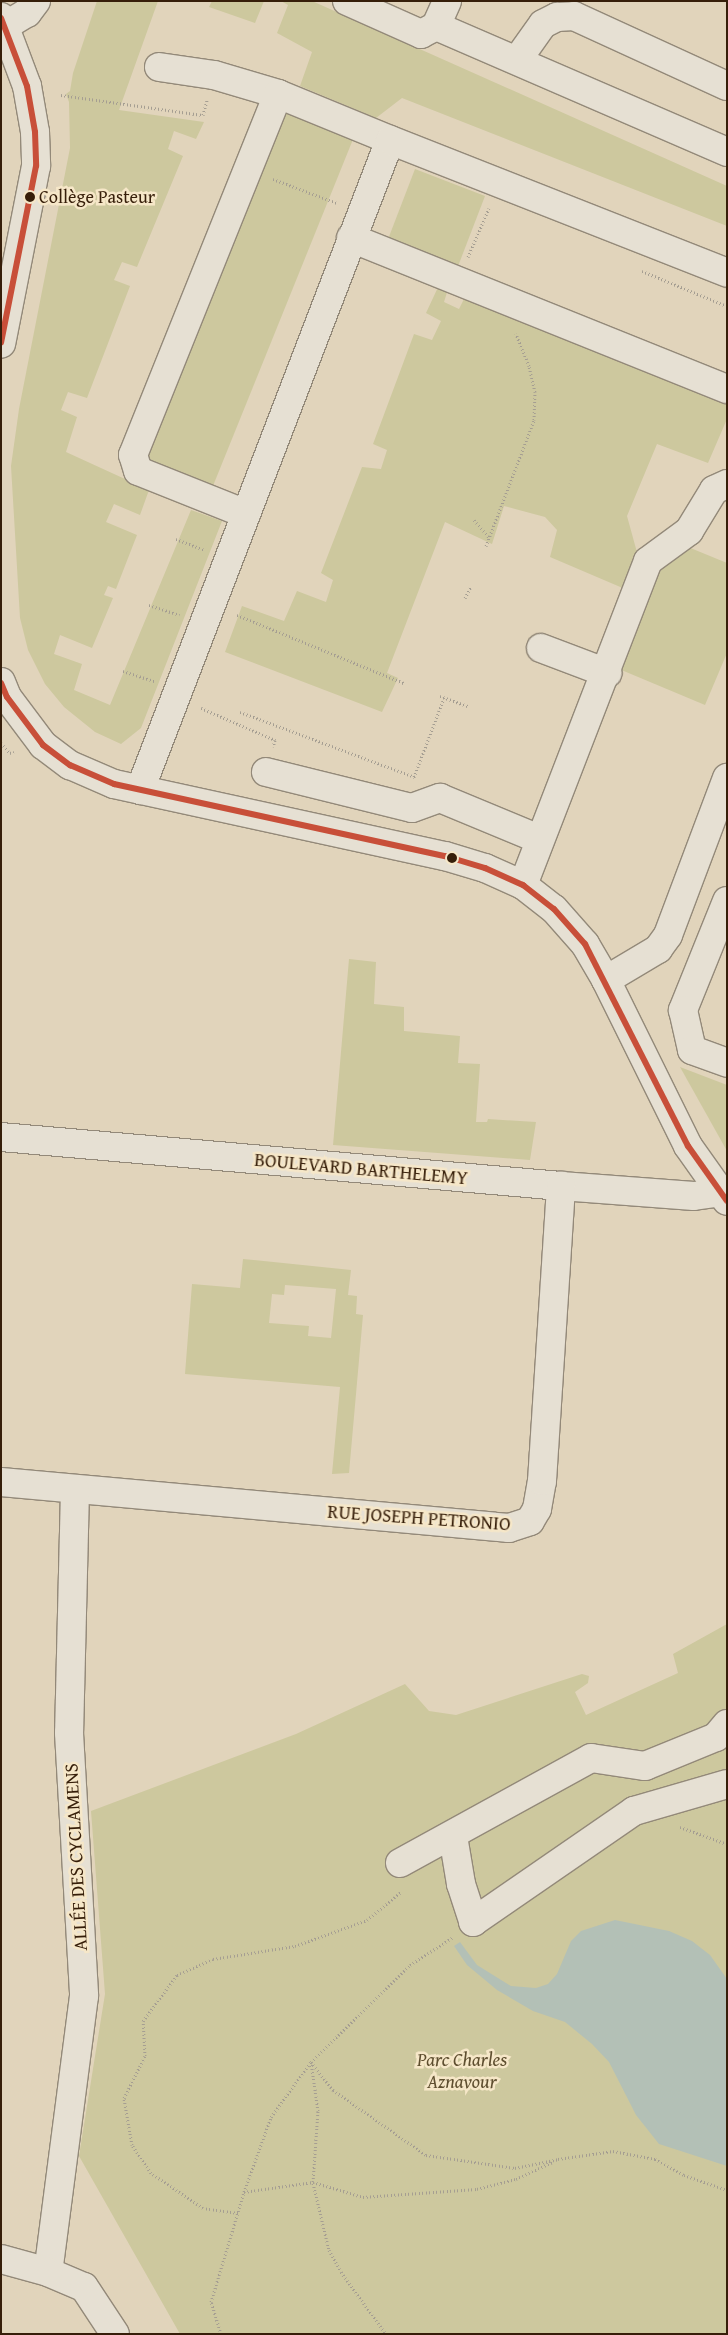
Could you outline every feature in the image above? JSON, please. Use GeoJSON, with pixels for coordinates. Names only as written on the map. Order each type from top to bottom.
{"type":"FeatureCollection","features":[{"type":"Feature","properties":{"kind":"street"},"geometry":{"type":"LineString","coordinates":[[1,344],[36,166],[32,108],[3,22],[27,13],[36,1]]}},
{"type":"Feature","properties":{"kind":"street"},"geometry":{"type":"LineString","coordinates":[[347,1],[420,34],[436,26],[447,1]]}},
{"type":"Feature","properties":{"kind":"street"},"geometry":{"type":"LineString","coordinates":[[518,60],[542,24],[557,17],[574,16],[727,86]]}},
{"type":"Feature","properties":{"kind":"street"},"geometry":{"type":"LineString","coordinates":[[436,26],[727,152]]}},
{"type":"Feature","properties":{"kind":"street"},"geometry":{"type":"LineString","coordinates":[[159,67],[214,75],[278,94],[727,273]]}},
{"type":"Feature","properties":{"kind":"street"},"geometry":{"type":"LineString","coordinates":[[246,514],[138,471],[133,455],[278,94]]}},
{"type":"Feature","properties":{"kind":"street"},"geometry":{"type":"LineString","coordinates":[[140,790],[390,140]]}},
{"type":"Feature","properties":{"kind":"street"},"geometry":{"type":"LineString","coordinates":[[351,238],[727,389]]}},
{"type":"Feature","properties":{"kind":"street"},"geometry":{"type":"LineString","coordinates":[[523,885],[539,839],[606,673],[648,561],[689,531],[714,490],[727,484]]}},
{"type":"Feature","properties":{"kind":"street"},"geometry":{"type":"LineString","coordinates":[[542,648],[606,673]]}},
{"type":"Feature","properties":{"kind":"street"},"geometry":{"type":"LineString","coordinates":[[1,682],[7,697],[43,745],[70,765],[114,784],[445,856],[485,868],[523,885],[560,916],[585,944],[606,980],[688,1146],[724,1196]]}},
{"type":"Feature","properties":{"kind":"street"},"geometry":{"type":"LineString","coordinates":[[266,772],[412,808],[440,798],[539,839]]}},
{"type":"Feature","properties":{"kind":"street"},"geometry":{"type":"LineString","coordinates":[[606,980],[658,949],[668,935],[727,778]]}},
{"type":"Feature","properties":{"kind":"street"},"geometry":{"type":"LineString","coordinates":[[727,901],[683,1010],[692,1050],[727,1063]]}},
{"type":"Feature","properties":{"kind":"street"},"geometry":{"type":"LineString","coordinates":[[668,935],[707,951]]}},
{"type":"Feature","properties":{"kind":"street","name":"BOULEVARD BARTHELEMY"},"geometry":{"type":"LineString","coordinates":[[1,1137],[561,1186],[694,1196],[724,1196]]}},
{"type":"Feature","properties":{"kind":"street","name":"RUE JOSEPH PETRONIO"},"geometry":{"type":"LineString","coordinates":[[1,1482],[510,1528],[530,1521],[537,1508],[542,1481],[561,1186]]}},
{"type":"Feature","properties":{"kind":"street","name":"ALLÉE DES CYCLAMENS"},"geometry":{"type":"LineString","coordinates":[[48,2272],[84,1996],[69,1733],[76,1490]]}},
{"type":"Feature","properties":{"kind":"street"},"geometry":{"type":"LineString","coordinates":[[400,1863],[453,1836],[591,1758],[645,1766],[716,1737],[727,1724]]}},
{"type":"Feature","properties":{"kind":"street"},"geometry":{"type":"LineString","coordinates":[[453,1836],[461,1884],[473,1922],[634,1811],[727,1784]]}},
{"type":"Feature","properties":{"kind":"street"},"geometry":{"type":"LineString","coordinates":[[1,2259],[48,2272],[84,2287],[115,2334]]}},
{"type":"Feature","properties":{"kind":"path"},"geometry":{"type":"LineString","coordinates":[[61,95],[203,115],[214,75]]}},
{"type":"Feature","properties":{"kind":"path"},"geometry":{"type":"LineString","coordinates":[[248,170],[361,212]]}},
{"type":"Feature","properties":{"kind":"path"},"geometry":{"type":"LineString","coordinates":[[457,281],[501,183]]}},
{"type":"Feature","properties":{"kind":"path"},"geometry":{"type":"LineString","coordinates":[[486,546],[534,420],[535,392],[529,366],[502,298]]}},
{"type":"Feature","properties":{"kind":"path"},"geometry":{"type":"LineString","coordinates":[[474,520],[489,537]]}},
{"type":"Feature","properties":{"kind":"path"},"geometry":{"type":"LineString","coordinates":[[465,598],[470,586]]}},
{"type":"Feature","properties":{"kind":"path"},"geometry":{"type":"LineString","coordinates":[[211,604],[404,683]]}},
{"type":"Feature","properties":{"kind":"path"},"geometry":{"type":"LineString","coordinates":[[123,671],[177,693],[275,740]]}},
{"type":"Feature","properties":{"kind":"path"},"geometry":{"type":"LineString","coordinates":[[440,696],[468,706]]}},
{"type":"Feature","properties":{"kind":"path"},"geometry":{"type":"LineString","coordinates":[[414,777],[444,698]]}},
{"type":"Feature","properties":{"kind":"path"},"geometry":{"type":"LineString","coordinates":[[240,712],[422,780]]}},
{"type":"Feature","properties":{"kind":"path"},"geometry":{"type":"LineString","coordinates":[[238,2213],[203,2208],[152,2173],[132,2145],[124,2098],[144,2056],[143,2021],[177,1975],[213,1958],[295,1946],[367,1920],[402,1891],[400,1863]]}},
{"type":"Feature","properties":{"kind":"path"},"geometry":{"type":"LineString","coordinates":[[220,2334],[211,2302],[244,2192],[271,2117],[311,2062],[410,1965],[473,1922]]}},
{"type":"Feature","properties":{"kind":"path"},"geometry":{"type":"LineString","coordinates":[[311,2062],[333,2090],[426,2155],[515,2168],[558,2159],[613,2152],[655,2158],[684,2175],[727,2190]]}},
{"type":"Feature","properties":{"kind":"path"},"geometry":{"type":"LineString","coordinates":[[311,2062],[318,2111],[313,2182],[329,2250],[342,2272],[386,2334]]}},
{"type":"Feature","properties":{"kind":"path"},"geometry":{"type":"LineString","coordinates":[[244,2192],[313,2182],[363,2197],[477,2188],[516,2179],[558,2159]]}},
{"type":"Feature","properties":{"kind":"green space"},"geometry":{"type":"Polygon","coordinates":[[[97,1],[158,1],[119,110],[204,122],[196,139],[174,131],[168,149],[183,156],[137,267],[122,262],[114,280],[130,286],[87,398],[68,392],[61,410],[77,417],[66,452],[149,490],[140,515],[114,504],[106,522],[137,535],[116,589],[108,586],[104,595],[113,598],[92,648],[60,635],[54,654],[82,664],[74,690],[110,705],[191,510],[222,521],[141,728],[121,744],[95,732],[64,707],[45,684],[28,650],[20,618],[11,466],[19,409],[70,148],[69,102],[66,94],[70,91],[73,73],[97,1]]]}},
{"type":"Feature","properties":{"kind":"green space"},"geometry":{"type":"Polygon","coordinates":[[[212,1],[264,1],[255,23],[209,7],[212,1]]]}},
{"type":"Feature","properties":{"kind":"green space"},"geometry":{"type":"Polygon","coordinates":[[[281,1],[312,1],[727,186],[727,226],[402,98],[376,118],[300,86],[312,52],[277,33],[288,5],[281,1]]]}},
{"type":"Feature","properties":{"kind":"green space"},"geometry":{"type":"Polygon","coordinates":[[[284,110],[354,138],[213,486],[144,458],[284,110]]]}},
{"type":"Feature","properties":{"kind":"green space"},"geometry":{"type":"Polygon","coordinates":[[[415,169],[485,196],[458,266],[388,239],[415,169]]]}},
{"type":"Feature","properties":{"kind":"green space"},"geometry":{"type":"Polygon","coordinates":[[[440,283],[449,286],[444,302],[459,309],[467,293],[727,396],[727,419],[708,463],[657,444],[627,516],[638,556],[625,589],[550,557],[557,530],[545,517],[504,506],[492,544],[445,522],[387,673],[398,678],[382,712],[225,652],[242,606],[284,621],[297,591],[326,602],[333,580],[321,573],[362,467],[381,469],[387,450],[373,444],[414,334],[432,340],[441,321],[426,313],[440,283]]]}},
{"type":"Feature","properties":{"kind":"green space"},"geometry":{"type":"Polygon","coordinates":[[[688,547],[727,563],[727,653],[705,705],[619,669],[656,570],[688,547]]]}},
{"type":"Feature","properties":{"kind":"green space"},"geometry":{"type":"Polygon","coordinates":[[[349,959],[376,962],[374,1004],[404,1007],[404,1031],[460,1036],[458,1063],[480,1064],[476,1122],[487,1122],[488,1119],[536,1122],[530,1160],[333,1145],[349,959]]]}},
{"type":"Feature","properties":{"kind":"green space"},"geometry":{"type":"Polygon","coordinates":[[[680,1067],[727,1085],[727,1151],[680,1067]]]}},
{"type":"Feature","properties":{"kind":"green space"},"geometry":{"type":"Polygon","coordinates":[[[243,1259],[351,1270],[348,1295],[357,1296],[356,1314],[363,1315],[349,1473],[332,1474],[340,1387],[185,1374],[192,1284],[240,1288],[243,1259]],[[285,1285],[284,1295],[272,1294],[269,1323],[309,1326],[308,1336],[331,1338],[336,1289],[285,1285]]]}},
{"type":"Feature","properties":{"kind":"green space","name":"Parc Charles Aznavour"},"geometry":{"type":"Polygon","coordinates":[[[727,1624],[727,2334],[180,2334],[79,2156],[105,1994],[91,1811],[296,1734],[405,1684],[429,1711],[456,1715],[582,1674],[589,1676],[588,1683],[575,1692],[586,1715],[678,1673],[673,1654],[727,1624]]]}},
{"type":"Feature","properties":{"kind":"shaded area"},"geometry":{"type":"Polygon","coordinates":[[[615,1920],[669,1931],[692,1941],[710,1955],[727,1979],[727,2166],[659,2144],[636,2115],[609,2062],[592,2044],[565,2022],[533,2011],[497,1990],[467,1965],[454,1946],[460,1942],[477,1965],[511,1986],[536,1988],[548,1984],[557,1974],[571,1941],[581,1931],[615,1920]]]}},
{"type":"Feature","properties":{"kind":"transit line"},"geometry":{"type":"LineString","coordinates":[[1,18],[27,86],[35,132],[36,166],[1,343]]}},
{"type":"Feature","properties":{"kind":"transit line"},"geometry":{"type":"LineString","coordinates":[[1,683],[7,697],[43,745],[70,765],[114,784],[445,856],[485,868],[523,885],[554,909],[585,944],[688,1146],[727,1201]]}},
{"type":"Feature","properties":{"kind":"place","name":"Collège Pasteur"},"geometry":{"type":"Point","coordinates":[30,197]}}]}
